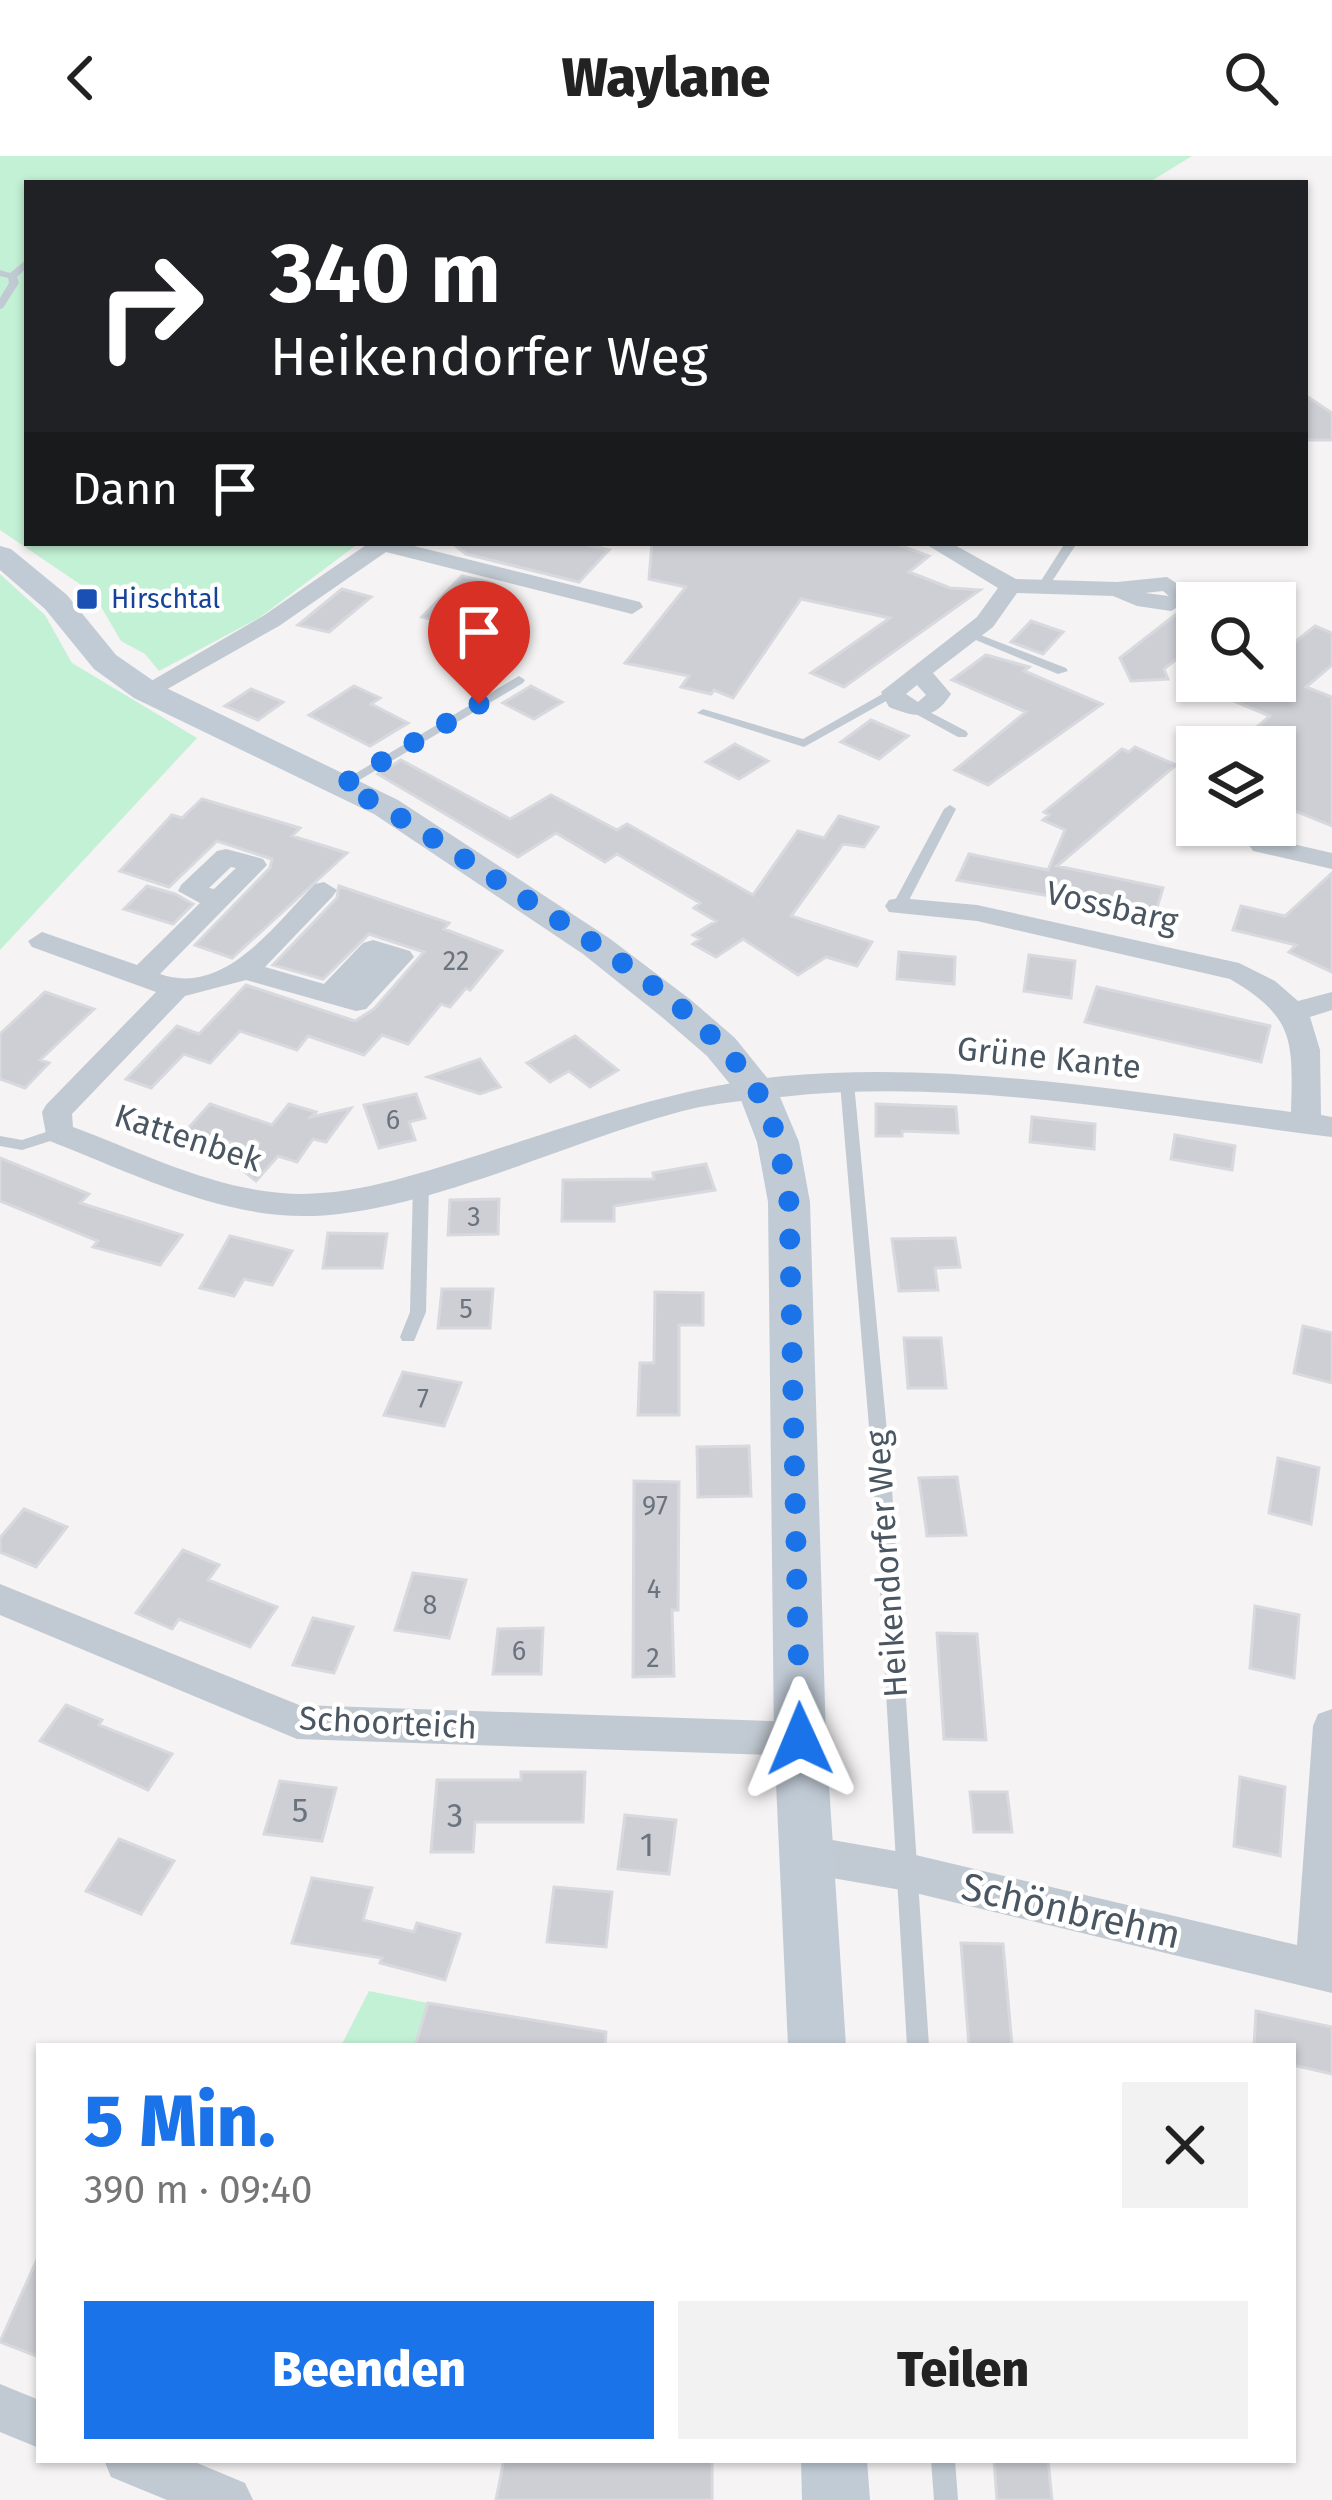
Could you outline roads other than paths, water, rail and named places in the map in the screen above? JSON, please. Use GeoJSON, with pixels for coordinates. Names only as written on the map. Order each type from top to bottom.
{"type":"FeatureCollection","features":[{"type":"Feature","properties":{"kind":"street"},"geometry":{"type":"LineString","coordinates":[[146,691],[271,621],[381,546]]}},
{"type":"Feature","properties":{"kind":"street"},"geometry":{"type":"LineString","coordinates":[[391,546],[632,607]]}},
{"type":"Feature","properties":{"kind":"street"},"geometry":{"type":"LineString","coordinates":[[940,546],[1011,586],[1117,589]]}},
{"type":"Feature","properties":{"kind":"street"},"geometry":{"type":"LineString","coordinates":[[0,555],[61,608],[105,662],[146,691],[386,807],[596,946],[721,1047],[757,1090],[778,1142],[789,1202],[800,1739],[817,2043]]}},
{"type":"Feature","properties":{"kind":"street"},"geometry":{"type":"LineString","coordinates":[[919,673],[938,694],[932,705],[918,710],[898,702],[893,692],[985,622],[1011,586]]}},
{"type":"Feature","properties":{"kind":"street"},"geometry":{"type":"LineString","coordinates":[[1266,846],[1332,861]]}},
{"type":"Feature","properties":{"kind":"street"},"geometry":{"type":"LineString","coordinates":[[42,941],[175,989],[246,970],[324,890]]}},
{"type":"Feature","properties":{"kind":"street"},"geometry":{"type":"LineString","coordinates":[[144,974],[219,900]]}},
{"type":"Feature","properties":{"kind":"street","name":"Vossbarg"},"geometry":{"type":"LineString","coordinates":[[899,906],[977,913],[1239,972],[1277,992],[1296,1011]]}},
{"type":"Feature","properties":{"kind":"street"},"geometry":{"type":"LineString","coordinates":[[246,970],[330,995]]}},
{"type":"Feature","properties":{"kind":"street","name":"Kattenbek"},"geometry":{"type":"LineString","coordinates":[[175,989],[58,1112],[58,1132],[216,1192],[279,1204],[331,1205],[421,1184],[626,1116],[691,1098],[757,1090]]}},
{"type":"Feature","properties":{"kind":"street"},"geometry":{"type":"LineString","coordinates":[[1319,1125],[1296,1011],[1332,1000]]}},
{"type":"Feature","properties":{"kind":"street","name":"Grüne Kante"},"geometry":{"type":"LineString","coordinates":[[757,1090],[847,1083],[971,1084],[1319,1125]]}},
{"type":"Feature","properties":{"kind":"street","name":"Schoorteich"},"geometry":{"type":"LineString","coordinates":[[0,1599],[297,1722],[800,1739]]}},
{"type":"Feature","properties":{"kind":"street"},"geometry":{"type":"LineString","coordinates":[[1324,1972],[1332,1726]]}},
{"type":"Feature","properties":{"kind":"street","name":"Schönbrehm"},"geometry":{"type":"LineString","coordinates":[[809,1855],[907,1872],[1324,1972]]}},
{"type":"Feature","properties":{"kind":"street"},"geometry":{"type":"LineString","coordinates":[[0,2408],[36,2423]]}},
{"type":"Feature","properties":{"kind":"street"},"geometry":{"type":"LineString","coordinates":[[136,2463],[228,2500]]}},
{"type":"Feature","properties":{"kind":"street"},"geometry":{"type":"LineString","coordinates":[[834,2463],[836,2500]]}},
{"type":"Feature","properties":{"kind":"lane"},"geometry":{"type":"LineString","coordinates":[[12,277],[24,265]]}},
{"type":"Feature","properties":{"kind":"lane"},"geometry":{"type":"LineString","coordinates":[[0,273],[12,277]]}},
{"type":"Feature","properties":{"kind":"lane"},"geometry":{"type":"LineString","coordinates":[[0,306],[14,283],[12,277]]}},
{"type":"Feature","properties":{"kind":"lane"},"geometry":{"type":"LineString","coordinates":[[1046,584],[1069,546]]}},
{"type":"Feature","properties":{"kind":"lane"},"geometry":{"type":"LineString","coordinates":[[970,634],[1062,671]]}},
{"type":"Feature","properties":{"kind":"lane"},"geometry":{"type":"LineString","coordinates":[[342,785],[519,680]]}},
{"type":"Feature","properties":{"kind":"lane"},"geometry":{"type":"LineString","coordinates":[[703,713],[804,743],[893,692]]}},
{"type":"Feature","properties":{"kind":"lane"},"geometry":{"type":"LineString","coordinates":[[918,710],[962,734]]}},
{"type":"Feature","properties":{"kind":"lane"},"geometry":{"type":"LineString","coordinates":[[899,906],[950,808]]}},
{"type":"Feature","properties":{"kind":"lane","name":"Heikendorfer Weg"},"geometry":{"type":"LineString","coordinates":[[847,1083],[882,1474],[918,2043]]}},
{"type":"Feature","properties":{"kind":"lane"},"geometry":{"type":"LineString","coordinates":[[0,1141],[22,1145],[58,1132]]}},
{"type":"Feature","properties":{"kind":"lane"},"geometry":{"type":"LineString","coordinates":[[408,1336],[418,1312],[421,1184]]}},
{"type":"Feature","properties":{"kind":"lane"},"geometry":{"type":"LineString","coordinates":[[943,2463],[946,2500]]}},
{"type":"Feature","properties":{"kind":"place","name":"Hirschtal"},"geometry":{"type":"Point","coordinates":[87,599]}}]}
